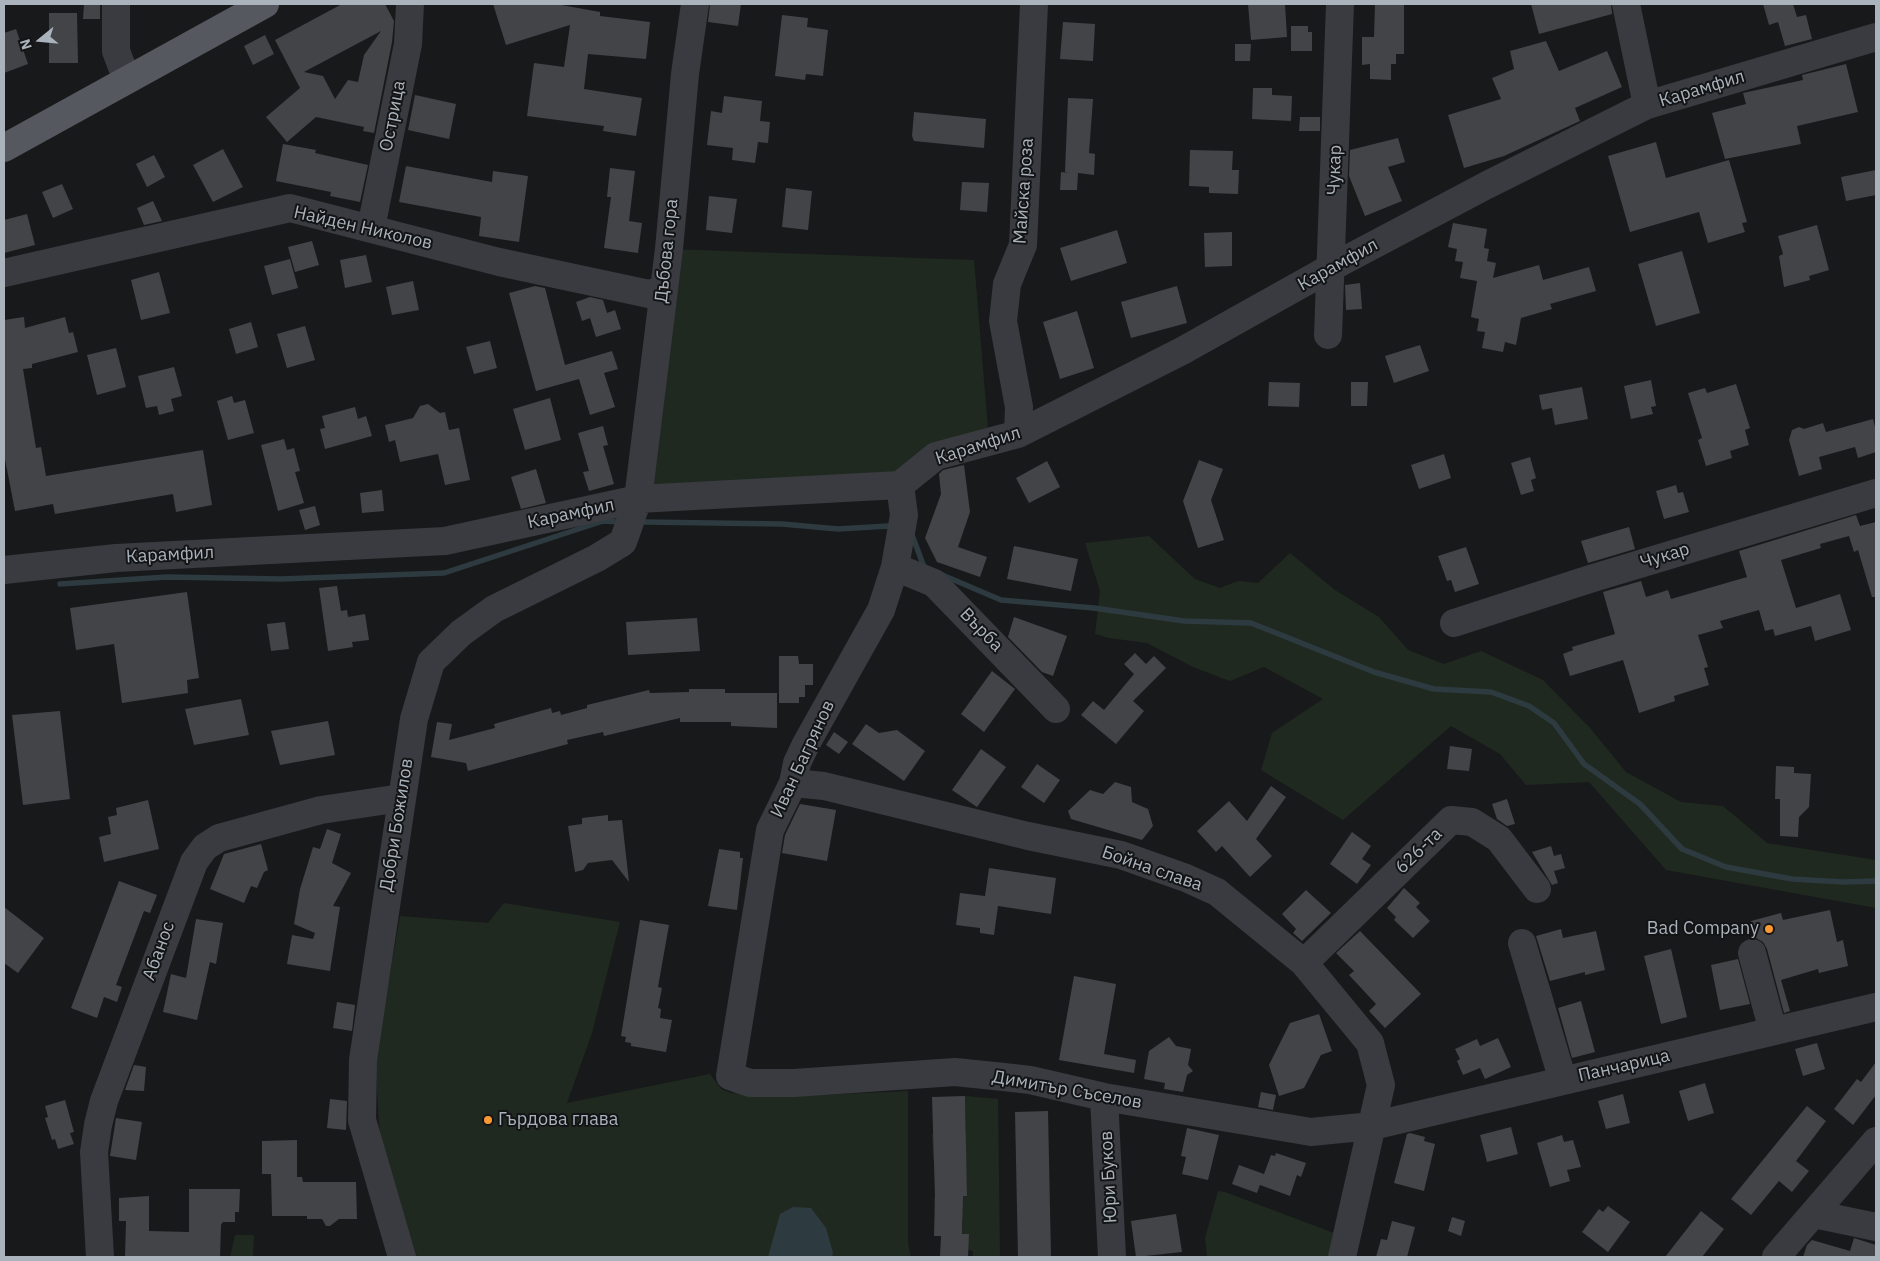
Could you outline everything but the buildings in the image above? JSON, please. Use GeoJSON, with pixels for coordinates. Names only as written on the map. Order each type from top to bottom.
{"type":"FeatureCollection","features":[{"type":"Feature","properties":{"kind":"main road"},"geometry":{"type":"LineString","coordinates":[[4,148],[265,4]]}},
{"type":"Feature","properties":{"kind":"street"},"geometry":{"type":"LineString","coordinates":[[116,4],[116,51],[127,80]]}},
{"type":"Feature","properties":{"kind":"street","name":"Острица"},"geometry":{"type":"LineString","coordinates":[[371,228],[408,44],[410,4]]}},
{"type":"Feature","properties":{"kind":"street","name":"Дъбова гора"},"geometry":{"type":"LineString","coordinates":[[638,499],[663,290],[685,74],[695,4]]}},
{"type":"Feature","properties":{"kind":"street","name":"Майска роза"},"geometry":{"type":"LineString","coordinates":[[1018,434],[1019,408],[1003,321],[1007,284],[1023,245],[1034,4]]}},
{"type":"Feature","properties":{"kind":"street","name":"Чукар"},"geometry":{"type":"LineString","coordinates":[[1328,335],[1332,268],[1340,4]]}},
{"type":"Feature","properties":{"kind":"street"},"geometry":{"type":"LineString","coordinates":[[1626,4],[1647,105]]}},
{"type":"Feature","properties":{"kind":"street","name":"Карамфил"},"geometry":{"type":"LineString","coordinates":[[4,570],[116,558],[445,541],[638,499],[900,485],[936,456],[1018,434],[1182,351],[1487,185],[1647,105],[1876,37]]}},
{"type":"Feature","properties":{"kind":"street","name":"Найден Николов"},"geometry":{"type":"LineString","coordinates":[[4,273],[290,208],[499,262],[649,294],[663,290]]}},
{"type":"Feature","properties":{"kind":"street","name":"Иван Багрянов"},"geometry":{"type":"LineString","coordinates":[[730,1076],[770,830],[793,783],[797,763],[806,744],[881,610],[897,555],[904,515],[900,485]]}},
{"type":"Feature","properties":{"kind":"street","name":"Чукар"},"geometry":{"type":"LineString","coordinates":[[1454,624],[1590,579],[1876,493]]}},
{"type":"Feature","properties":{"kind":"street","name":"Добри Божилов"},"geometry":{"type":"LineString","coordinates":[[402,1257],[362,1120],[362,1060],[414,719],[431,662],[460,633],[494,609],[597,558],[623,542],[638,499]]}},
{"type":"Feature","properties":{"kind":"street","name":"Върба"},"geometry":{"type":"LineString","coordinates":[[897,555],[934,582],[1056,709]]}},
{"type":"Feature","properties":{"kind":"street","name":"Бойна слава"},"geometry":{"type":"LineString","coordinates":[[793,783],[824,786],[1028,836],[1121,855],[1186,878],[1217,892],[1304,962],[1370,1043],[1381,1085],[1342,1257]]}},
{"type":"Feature","properties":{"kind":"street","name":"Абанос"},"geometry":{"type":"LineString","coordinates":[[100,1257],[94,1152],[98,1125],[108,1091],[194,862],[204,847],[219,838],[321,810],[401,798]]}},
{"type":"Feature","properties":{"kind":"street","name":"626-та"},"geometry":{"type":"LineString","coordinates":[[1304,962],[1451,820],[1472,822],[1499,838],[1537,889]]}},
{"type":"Feature","properties":{"kind":"street"},"geometry":{"type":"LineString","coordinates":[[1522,943],[1563,1081]]}},
{"type":"Feature","properties":{"kind":"street"},"geometry":{"type":"LineString","coordinates":[[1752,953],[1773,1031]]}},
{"type":"Feature","properties":{"kind":"street","name":"Панчарица"},"geometry":{"type":"LineString","coordinates":[[1372,1126],[1876,1007]]}},
{"type":"Feature","properties":{"kind":"street","name":"Димитър Съселов"},"geometry":{"type":"LineString","coordinates":[[730,1076],[750,1082],[794,1083],[955,1072],[1030,1080],[1104,1098],[1311,1132],[1372,1126]]}},
{"type":"Feature","properties":{"kind":"street","name":"Юри Буков"},"geometry":{"type":"LineString","coordinates":[[1104,1098],[1112,1257]]}},
{"type":"Feature","properties":{"kind":"street"},"geometry":{"type":"LineString","coordinates":[[1776,1257],[1876,1141]]}},
{"type":"Feature","properties":{"kind":"street"},"geometry":{"type":"LineString","coordinates":[[1814,1214],[1876,1227]]}},
{"type":"Feature","properties":{"kind":"shaded area"},"geometry":{"type":"Polygon","coordinates":[[[669,249],[974,260],[989,441],[900,485],[638,499],[669,249]]]}},
{"type":"Feature","properties":{"kind":"shaded area"},"geometry":{"type":"Polygon","coordinates":[[[1149,536],[1195,579],[1220,588],[1238,581],[1258,583],[1290,553],[1335,590],[1379,617],[1408,650],[1444,664],[1481,651],[1543,680],[1591,729],[1626,772],[1681,802],[1723,806],[1767,843],[1876,860],[1876,908],[1666,870],[1589,782],[1526,785],[1500,754],[1451,726],[1343,820],[1261,770],[1272,733],[1323,699],[1264,667],[1230,681],[1193,667],[1147,643],[1109,638],[1095,634],[1100,591],[1085,543],[1149,536]]]}},
{"type":"Feature","properties":{"kind":"shaded area"},"geometry":{"type":"Polygon","coordinates":[[[504,903],[620,922],[592,1033],[567,1103],[710,1074],[721,1089],[731,1093],[799,1096],[908,1091],[908,1243],[911,1257],[417,1257],[380,1138],[375,1060],[400,916],[488,923],[504,903]]]}},
{"type":"Feature","properties":{"kind":"shaded area"},"geometry":{"type":"Polygon","coordinates":[[[965,1096],[998,1099],[1000,1257],[973,1257],[973,1251],[968,1250],[962,1234],[963,1221],[935,1220],[934,1197],[967,1196],[966,1159],[933,1159],[932,1134],[966,1134],[965,1096]]]}},
{"type":"Feature","properties":{"kind":"shaded area"},"geometry":{"type":"Polygon","coordinates":[[[1218,1191],[1342,1236],[1337,1257],[1207,1257],[1205,1238],[1218,1191]]]}},
{"type":"Feature","properties":{"kind":"shaded area"},"geometry":{"type":"Polygon","coordinates":[[[793,1207],[811,1208],[826,1228],[833,1253],[832,1257],[768,1257],[780,1214],[793,1207]]]}},
{"type":"Feature","properties":{"kind":"shaded area"},"geometry":{"type":"Polygon","coordinates":[[[235,1235],[254,1235],[253,1257],[230,1257],[235,1235]]]}},
{"type":"Feature","properties":{"kind":"waterway"},"geometry":{"type":"LineString","coordinates":[[60,584],[167,577],[281,579],[444,573],[603,521],[622,522]]}},
{"type":"Feature","properties":{"kind":"waterway"},"geometry":{"type":"LineString","coordinates":[[645,522],[782,524],[838,529],[888,526],[895,528]]}},
{"type":"Feature","properties":{"kind":"waterway"},"geometry":{"type":"LineString","coordinates":[[911,532],[924,567],[927,568]]}},
{"type":"Feature","properties":{"kind":"waterway"},"geometry":{"type":"LineString","coordinates":[[940,574],[1001,600],[1094,608],[1184,621],[1251,623],[1374,672],[1434,689],[1491,692],[1529,706],[1554,723],[1584,764],[1640,804],[1682,849],[1726,867],[1792,879],[1843,882],[1876,881]]}},
{"type":"Feature","properties":{"kind":"place","name":"Bad Company"},"geometry":{"type":"Point","coordinates":[1769,929]}},
{"type":"Feature","properties":{"kind":"place","name":"Гърдова глава"},"geometry":{"type":"Point","coordinates":[488,1120]}}]}
